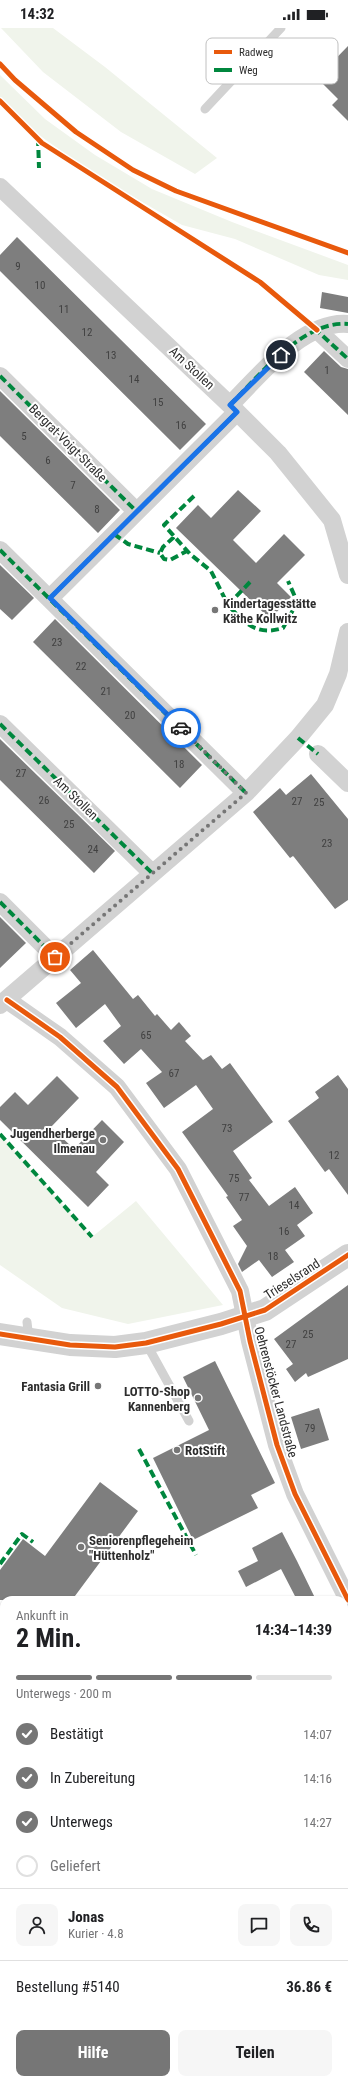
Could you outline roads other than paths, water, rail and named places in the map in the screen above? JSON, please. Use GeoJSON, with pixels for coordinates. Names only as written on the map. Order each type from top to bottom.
{"type":"FeatureCollection","features":[{"type":"Feature","properties":{"kind":"street","name":"Am Stollen"},"geometry":{"type":"LineString","coordinates":[[3,196],[234,408],[278,453],[332,520],[348,575]]}},
{"type":"Feature","properties":{"kind":"street"},"geometry":{"type":"LineString","coordinates":[[50,598],[136,511],[234,408],[291,345],[316,330],[341,324],[348,324]]}},
{"type":"Feature","properties":{"kind":"street"},"geometry":{"type":"LineString","coordinates":[[316,330],[348,359]]}},
{"type":"Feature","properties":{"kind":"street","name":"Bergrat-Voigt-Straße"},"geometry":{"type":"LineString","coordinates":[[0,376],[136,511]]}},
{"type":"Feature","properties":{"kind":"street"},"geometry":{"type":"LineString","coordinates":[[0,550],[246,793]]}},
{"type":"Feature","properties":{"kind":"street"},"geometry":{"type":"LineString","coordinates":[[3,1002],[246,793],[298,738],[325,705],[338,674],[348,632]]}},
{"type":"Feature","properties":{"kind":"street","name":"Am Stollen"},"geometry":{"type":"LineString","coordinates":[[0,724],[152,873]]}},
{"type":"Feature","properties":{"kind":"street"},"geometry":{"type":"LineString","coordinates":[[318,754],[348,783]]}},
{"type":"Feature","properties":{"kind":"street"},"geometry":{"type":"LineString","coordinates":[[0,902],[55,957]]}},
{"type":"Feature","properties":{"kind":"street","name":"Oehrenstöcker Landstraße"},"geometry":{"type":"LineString","coordinates":[[3,1002],[60,1037],[117,1087],[178,1169],[240,1291],[267,1411],[295,1494],[346,1596]]}},
{"type":"Feature","properties":{"kind":"street","name":"Trieselsrand"},"geometry":{"type":"LineString","coordinates":[[0,1334],[28,1331],[70,1345],[116,1347],[146,1343],[245,1317],[265,1310],[348,1255]]}},
{"type":"Feature","properties":{"kind":"lane"},"geometry":{"type":"LineString","coordinates":[[272,38],[281,28]]}},
{"type":"Feature","properties":{"kind":"lane"},"geometry":{"type":"LineString","coordinates":[[205,109],[228,84]]}},
{"type":"Feature","properties":{"kind":"lane"},"geometry":{"type":"LineString","coordinates":[[146,1343],[189,1421]]}},
{"type":"Feature","properties":{"kind":"place","name":"Kindertagesstätte Käthe Kollwitz"},"geometry":{"type":"Point","coordinates":[215,610]}},
{"type":"Feature","properties":{"kind":"place","name":"Jugendherberge Ilmenau"},"geometry":{"type":"Point","coordinates":[103,1140]}},
{"type":"Feature","properties":{"kind":"place","name":"Fantasia Grill"},"geometry":{"type":"Point","coordinates":[98,1386]}},
{"type":"Feature","properties":{"kind":"place","name":"LOTTO-Shop Kannenberg"},"geometry":{"type":"Point","coordinates":[198,1398]}},
{"type":"Feature","properties":{"kind":"place","name":"RotStift"},"geometry":{"type":"Point","coordinates":[177,1450]}},
{"type":"Feature","properties":{"kind":"place","name":"Seniorenpflegeheim \"Hüttenholz\""},"geometry":{"type":"Point","coordinates":[81,1547]}}]}
